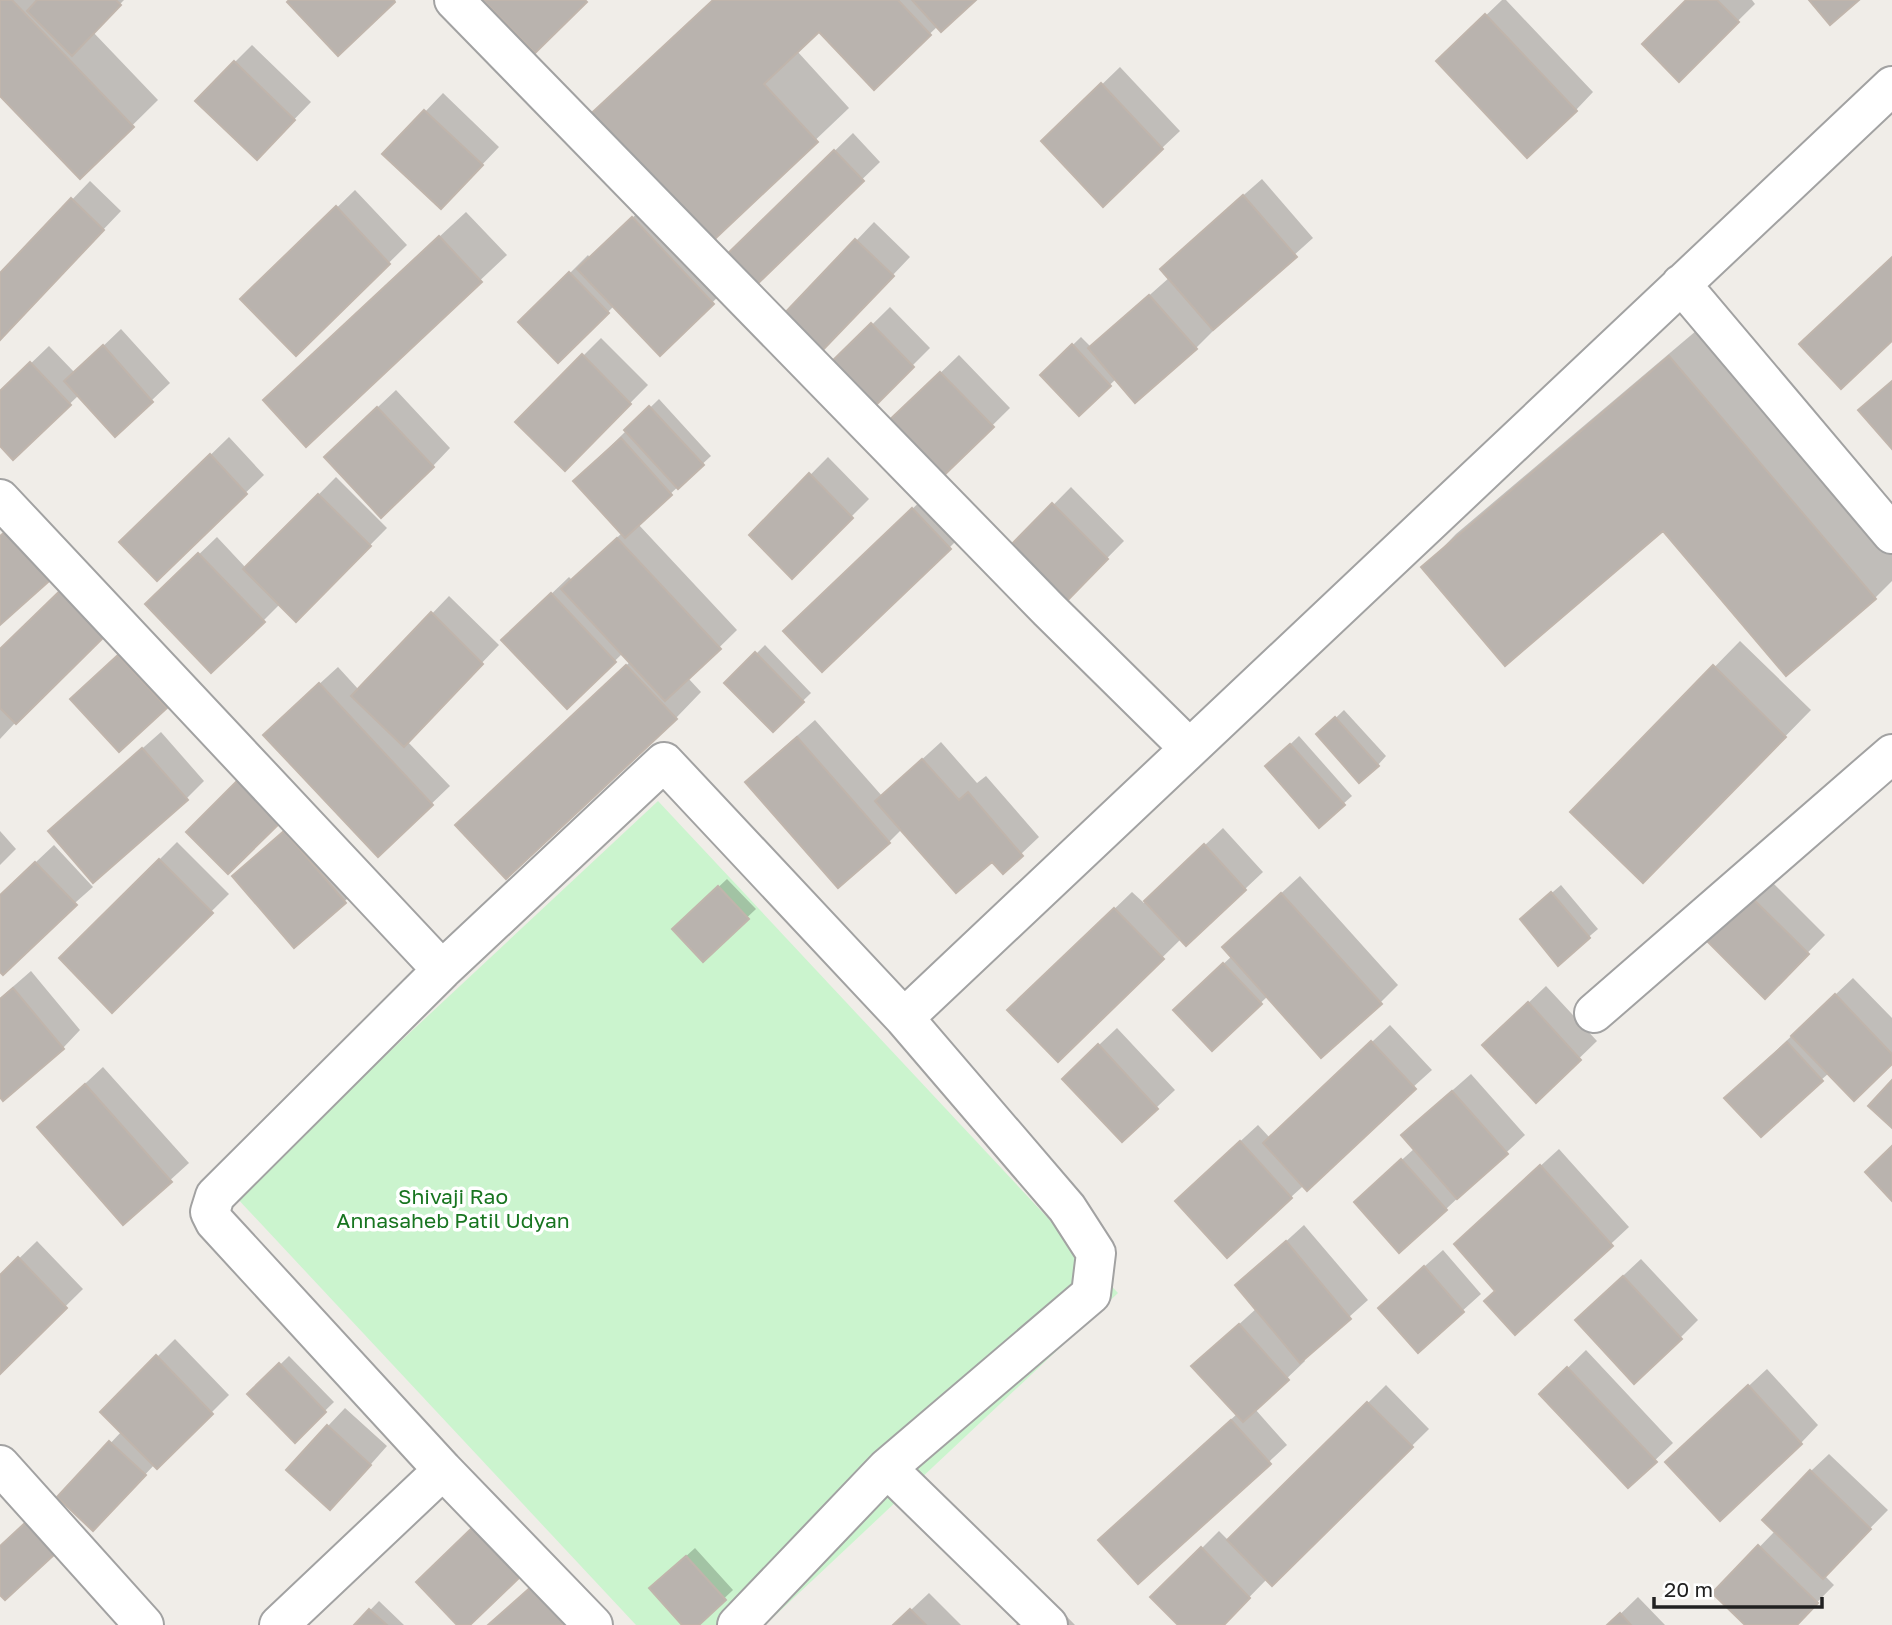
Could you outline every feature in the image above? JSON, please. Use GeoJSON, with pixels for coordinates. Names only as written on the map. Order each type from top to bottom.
{"type":"FeatureCollection","features":[{"type":"Feature","properties":{"kind":"street"},"geometry":{"type":"LineString","coordinates":[[454,0],[1049,610],[1189,748]]}},
{"type":"Feature","properties":{"kind":"street"},"geometry":{"type":"LineString","coordinates":[[904,1018],[1892,86]]}},
{"type":"Feature","properties":{"kind":"street"},"geometry":{"type":"LineString","coordinates":[[1681,284],[1892,534]]}},
{"type":"Feature","properties":{"kind":"street"},"geometry":{"type":"LineString","coordinates":[[0,499],[442,970]]}},
{"type":"Feature","properties":{"kind":"street"},"geometry":{"type":"LineString","coordinates":[[1594,1013],[1892,754]]}},
{"type":"Feature","properties":{"kind":"street"},"geometry":{"type":"LineString","coordinates":[[593,1625],[443,1470],[215,1222],[210,1212],[215,1196],[442,970],[664,762],[904,1018],[1067,1208],[1097,1253],[1091,1294],[887,1468],[737,1625]]}},
{"type":"Feature","properties":{"kind":"street"},"geometry":{"type":"LineString","coordinates":[[0,1465],[144,1625]]}},
{"type":"Feature","properties":{"kind":"street"},"geometry":{"type":"LineString","coordinates":[[887,1468],[1048,1625]]}},
{"type":"Feature","properties":{"kind":"street"},"geometry":{"type":"LineString","coordinates":[[279,1625],[443,1470]]}},
{"type":"Feature","properties":{"kind":"green space","name":"Shivaji Rao Annasaheb Patil Udyan"},"geometry":{"type":"Polygon","coordinates":[[[658,801],[1118,1293],[765,1625],[636,1625],[235,1196],[658,801]]]}},
{"type":"Feature","properties":{"kind":"building"},"geometry":{"type":"Polygon","coordinates":[[[0,0],[12,0],[134,127],[80,179],[0,96],[0,0]]]}},
{"type":"Feature","properties":{"kind":"building"},"geometry":{"type":"Polygon","coordinates":[[[37,0],[116,0],[121,5],[72,56],[27,11],[37,0]]]}},
{"type":"Feature","properties":{"kind":"building"},"geometry":{"type":"Polygon","coordinates":[[[483,0],[585,0],[587,2],[535,53],[483,0]]]}},
{"type":"Feature","properties":{"kind":"building"},"geometry":{"type":"Polygon","coordinates":[[[713,0],[898,0],[931,35],[874,90],[819,32],[764,84],[818,142],[702,251],[582,122],[713,0]]]}},
{"type":"Feature","properties":{"kind":"building"},"geometry":{"type":"Polygon","coordinates":[[[912,0],[976,0],[941,32],[912,0]]]}},
{"type":"Feature","properties":{"kind":"building"},"geometry":{"type":"Polygon","coordinates":[[[1686,0],[1717,0],[1739,22],[1679,82],[1642,44],[1686,0]]]}},
{"type":"Feature","properties":{"kind":"building"},"geometry":{"type":"Polygon","coordinates":[[[1809,0],[1859,0],[1830,25],[1809,0]]]}},
{"type":"Feature","properties":{"kind":"building"},"geometry":{"type":"Polygon","coordinates":[[[287,2],[395,2],[338,56],[287,2]]]}},
{"type":"Feature","properties":{"kind":"building"},"geometry":{"type":"Polygon","coordinates":[[[1485,14],[1577,111],[1527,158],[1436,61],[1485,14]]]}},
{"type":"Feature","properties":{"kind":"building"},"geometry":{"type":"Polygon","coordinates":[[[234,61],[295,120],[257,160],[195,101],[234,61]]]}},
{"type":"Feature","properties":{"kind":"building"},"geometry":{"type":"Polygon","coordinates":[[[1101,83],[1163,149],[1103,207],[1041,141],[1101,83]]]}},
{"type":"Feature","properties":{"kind":"building"},"geometry":{"type":"Polygon","coordinates":[[[424,110],[483,165],[441,209],[382,154],[424,110]]]}},
{"type":"Feature","properties":{"kind":"building"},"geometry":{"type":"Polygon","coordinates":[[[834,150],[864,181],[747,294],[718,263],[834,150]]]}},
{"type":"Feature","properties":{"kind":"building"},"geometry":{"type":"Polygon","coordinates":[[[1243,195],[1297,257],[1213,330],[1160,269],[1243,195]]]}},
{"type":"Feature","properties":{"kind":"building"},"geometry":{"type":"Polygon","coordinates":[[[71,198],[104,230],[0,340],[0,273],[71,198]]]}},
{"type":"Feature","properties":{"kind":"building"},"geometry":{"type":"Polygon","coordinates":[[[336,206],[390,264],[296,356],[240,299],[336,206]]]}},
{"type":"Feature","properties":{"kind":"building"},"geometry":{"type":"Polygon","coordinates":[[[632,217],[714,304],[660,356],[577,269],[632,217]]]}},
{"type":"Feature","properties":{"kind":"building"},"geometry":{"type":"Polygon","coordinates":[[[439,236],[482,282],[306,447],[263,400],[439,236]]]}},
{"type":"Feature","properties":{"kind":"building"},"geometry":{"type":"Polygon","coordinates":[[[855,239],[894,276],[818,355],[780,318],[855,239]]]}},
{"type":"Feature","properties":{"kind":"building"},"geometry":{"type":"Polygon","coordinates":[[[1892,257],[1892,341],[1841,389],[1799,344],[1892,257]]]}},
{"type":"Feature","properties":{"kind":"building"},"geometry":{"type":"Polygon","coordinates":[[[569,272],[609,313],[558,363],[518,322],[569,272]]]}},
{"type":"Feature","properties":{"kind":"building"},"geometry":{"type":"Polygon","coordinates":[[[1149,295],[1197,349],[1135,403],[1088,348],[1149,295]]]}},
{"type":"Feature","properties":{"kind":"building"},"geometry":{"type":"Polygon","coordinates":[[[871,323],[914,367],[866,415],[822,371],[871,323]]]}},
{"type":"Feature","properties":{"kind":"building"},"geometry":{"type":"Polygon","coordinates":[[[1072,344],[1111,386],[1079,416],[1040,375],[1072,344]]]}},
{"type":"Feature","properties":{"kind":"building"},"geometry":{"type":"Polygon","coordinates":[[[103,345],[153,402],[115,437],[64,381],[103,345]]]}},
{"type":"Feature","properties":{"kind":"building"},"geometry":{"type":"Polygon","coordinates":[[[582,354],[631,404],[565,471],[515,422],[582,354]]]}},
{"type":"Feature","properties":{"kind":"building"},"geometry":{"type":"Polygon","coordinates":[[[1669,356],[1876,599],[1786,676],[1663,531],[1505,666],[1421,567],[1669,356]]]}},
{"type":"Feature","properties":{"kind":"building"},"geometry":{"type":"Polygon","coordinates":[[[30,362],[71,405],[13,460],[0,446],[0,391],[30,362]]]}},
{"type":"Feature","properties":{"kind":"building"},"geometry":{"type":"Polygon","coordinates":[[[940,372],[994,427],[936,483],[882,427],[940,372]]]}},
{"type":"Feature","properties":{"kind":"building"},"geometry":{"type":"Polygon","coordinates":[[[1892,381],[1892,449],[1858,410],[1892,381]]]}},
{"type":"Feature","properties":{"kind":"building"},"geometry":{"type":"Polygon","coordinates":[[[649,406],[704,465],[678,489],[624,430],[649,406]]]}},
{"type":"Feature","properties":{"kind":"building"},"geometry":{"type":"Polygon","coordinates":[[[377,407],[434,467],[381,518],[324,457],[377,407]]]}},
{"type":"Feature","properties":{"kind":"building"},"geometry":{"type":"Polygon","coordinates":[[[621,438],[672,495],[625,538],[573,481],[621,438]]]}},
{"type":"Feature","properties":{"kind":"building"},"geometry":{"type":"Polygon","coordinates":[[[210,454],[247,494],[157,581],[119,542],[210,454]]]}},
{"type":"Feature","properties":{"kind":"building"},"geometry":{"type":"Polygon","coordinates":[[[809,473],[853,518],[792,579],[749,535],[809,473]]]}},
{"type":"Feature","properties":{"kind":"building"},"geometry":{"type":"Polygon","coordinates":[[[318,494],[371,546],[296,622],[243,569],[318,494]]]}},
{"type":"Feature","properties":{"kind":"building"},"geometry":{"type":"Polygon","coordinates":[[[1052,503],[1108,559],[1061,607],[1005,551],[1052,503]]]}},
{"type":"Feature","properties":{"kind":"building"},"geometry":{"type":"Polygon","coordinates":[[[912,508],[951,549],[822,672],[783,631],[912,508]]]}},
{"type":"Feature","properties":{"kind":"building"},"geometry":{"type":"Polygon","coordinates":[[[12,526],[56,575],[0,625],[0,536],[12,526]]]}},
{"type":"Feature","properties":{"kind":"building"},"geometry":{"type":"Polygon","coordinates":[[[617,538],[721,649],[665,701],[561,589],[617,538]]]}},
{"type":"Feature","properties":{"kind":"building"},"geometry":{"type":"Polygon","coordinates":[[[198,553],[265,622],[211,673],[145,604],[198,553]]]}},
{"type":"Feature","properties":{"kind":"building"},"geometry":{"type":"Polygon","coordinates":[[[67,584],[112,629],[16,724],[0,708],[0,649],[67,584]]]}},
{"type":"Feature","properties":{"kind":"building"},"geometry":{"type":"Polygon","coordinates":[[[551,593],[616,662],[567,709],[501,640],[551,593]]]}},
{"type":"Feature","properties":{"kind":"building"},"geometry":{"type":"Polygon","coordinates":[[[431,612],[483,664],[404,747],[351,696],[431,612]]]}},
{"type":"Feature","properties":{"kind":"building"},"geometry":{"type":"Polygon","coordinates":[[[755,652],[804,702],[773,732],[724,683],[755,652]]]}},
{"type":"Feature","properties":{"kind":"building"},"geometry":{"type":"Polygon","coordinates":[[[118,655],[167,708],[119,752],[70,699],[118,655]]]}},
{"type":"Feature","properties":{"kind":"building"},"geometry":{"type":"Polygon","coordinates":[[[626,665],[677,719],[506,879],[455,825],[626,665]]]}},
{"type":"Feature","properties":{"kind":"building"},"geometry":{"type":"Polygon","coordinates":[[[1713,665],[1786,737],[1643,883],[1570,812],[1713,665]]]}},
{"type":"Feature","properties":{"kind":"building"},"geometry":{"type":"Polygon","coordinates":[[[319,683],[433,805],[378,857],[263,735],[319,683]]]}},
{"type":"Feature","properties":{"kind":"building"},"geometry":{"type":"Polygon","coordinates":[[[1335,717],[1379,766],[1359,783],[1316,734],[1335,717]]]}},
{"type":"Feature","properties":{"kind":"building"},"geometry":{"type":"Polygon","coordinates":[[[797,737],[890,843],[838,888],[745,782],[797,737]]]}},
{"type":"Feature","properties":{"kind":"building"},"geometry":{"type":"Polygon","coordinates":[[[1290,744],[1345,805],[1319,828],[1265,766],[1290,744]]]}},
{"type":"Feature","properties":{"kind":"building"},"geometry":{"type":"Polygon","coordinates":[[[142,748],[188,800],[93,883],[48,831],[142,748]]]}},
{"type":"Feature","properties":{"kind":"building"},"geometry":{"type":"Polygon","coordinates":[[[922,759],[959,800],[968,792],[1023,856],[1003,874],[992,862],[956,893],[875,801],[922,759]]]}},
{"type":"Feature","properties":{"kind":"building"},"geometry":{"type":"Polygon","coordinates":[[[244,774],[286,817],[228,874],[186,832],[244,774]]]}},
{"type":"Feature","properties":{"kind":"building"},"geometry":{"type":"Polygon","coordinates":[[[284,831],[346,903],[294,948],[232,876],[284,831]]]}},
{"type":"Feature","properties":{"kind":"building"},"geometry":{"type":"Polygon","coordinates":[[[1204,844],[1246,890],[1186,946],[1144,901],[1204,844]]]}},
{"type":"Feature","properties":{"kind":"building"},"geometry":{"type":"Polygon","coordinates":[[[159,859],[213,913],[112,1013],[59,958],[159,859]]]}},
{"type":"Feature","properties":{"kind":"building"},"geometry":{"type":"Polygon","coordinates":[[[35,862],[77,905],[3,975],[0,972],[0,895],[35,862]]]}},
{"type":"Feature","properties":{"kind":"building"},"geometry":{"type":"Polygon","coordinates":[[[718,886],[749,919],[703,962],[672,929],[718,886]]]}},
{"type":"Feature","properties":{"kind":"building"},"geometry":{"type":"Polygon","coordinates":[[[1551,892],[1590,938],[1558,966],[1520,919],[1551,892]]]}},
{"type":"Feature","properties":{"kind":"building"},"geometry":{"type":"Polygon","coordinates":[[[1281,893],[1382,1004],[1321,1058],[1222,947],[1281,893]]]}},
{"type":"Feature","properties":{"kind":"building"},"geometry":{"type":"Polygon","coordinates":[[[1750,896],[1809,954],[1765,999],[1706,940],[1750,896]]]}},
{"type":"Feature","properties":{"kind":"building"},"geometry":{"type":"Polygon","coordinates":[[[1114,908],[1164,959],[1058,1062],[1007,1010],[1114,908]]]}},
{"type":"Feature","properties":{"kind":"building"},"geometry":{"type":"Polygon","coordinates":[[[1223,963],[1262,1004],[1212,1051],[1173,1010],[1223,963]]]}},
{"type":"Feature","properties":{"kind":"building"},"geometry":{"type":"Polygon","coordinates":[[[13,988],[64,1049],[3,1101],[0,1097],[0,999],[13,988]]]}},
{"type":"Feature","properties":{"kind":"building"},"geometry":{"type":"Polygon","coordinates":[[[1835,994],[1892,1054],[1892,1064],[1854,1101],[1791,1036],[1835,994]]]}},
{"type":"Feature","properties":{"kind":"building"},"geometry":{"type":"Polygon","coordinates":[[[1528,1002],[1581,1060],[1536,1103],[1482,1045],[1528,1002]]]}},
{"type":"Feature","properties":{"kind":"building"},"geometry":{"type":"Polygon","coordinates":[[[1371,1041],[1416,1089],[1307,1191],[1263,1143],[1371,1041]]]}},
{"type":"Feature","properties":{"kind":"building"},"geometry":{"type":"Polygon","coordinates":[[[1787,1042],[1823,1081],[1761,1137],[1724,1098],[1787,1042]]]}},
{"type":"Feature","properties":{"kind":"building"},"geometry":{"type":"Polygon","coordinates":[[[1098,1044],[1158,1109],[1122,1142],[1062,1079],[1098,1044]]]}},
{"type":"Feature","properties":{"kind":"building"},"geometry":{"type":"Polygon","coordinates":[[[1892,1080],[1892,1128],[1868,1106],[1892,1080]]]}},
{"type":"Feature","properties":{"kind":"building"},"geometry":{"type":"Polygon","coordinates":[[[85,1084],[172,1182],[123,1225],[37,1127],[85,1084]]]}},
{"type":"Feature","properties":{"kind":"building"},"geometry":{"type":"Polygon","coordinates":[[[1452,1091],[1508,1154],[1457,1199],[1401,1135],[1452,1091]]]}},
{"type":"Feature","properties":{"kind":"building"},"geometry":{"type":"Polygon","coordinates":[[[1240,1141],[1292,1198],[1227,1258],[1175,1201],[1240,1141]]]}},
{"type":"Feature","properties":{"kind":"building"},"geometry":{"type":"Polygon","coordinates":[[[1892,1146],[1892,1201],[1865,1172],[1892,1146]]]}},
{"type":"Feature","properties":{"kind":"building"},"geometry":{"type":"Polygon","coordinates":[[[1401,1159],[1447,1210],[1399,1253],[1354,1202],[1401,1159]]]}},
{"type":"Feature","properties":{"kind":"building"},"geometry":{"type":"Polygon","coordinates":[[[1540,1165],[1613,1246],[1515,1335],[1484,1301],[1495,1291],[1454,1244],[1540,1165]]]}},
{"type":"Feature","properties":{"kind":"building"},"geometry":{"type":"Polygon","coordinates":[[[1286,1241],[1351,1319],[1300,1363],[1235,1285],[1286,1241]]]}},
{"type":"Feature","properties":{"kind":"building"},"geometry":{"type":"Polygon","coordinates":[[[18,1257],[67,1308],[0,1374],[0,1275],[18,1257]]]}},
{"type":"Feature","properties":{"kind":"building"},"geometry":{"type":"Polygon","coordinates":[[[1424,1266],[1464,1312],[1418,1353],[1378,1308],[1424,1266]]]}},
{"type":"Feature","properties":{"kind":"building"},"geometry":{"type":"Polygon","coordinates":[[[1623,1276],[1682,1339],[1634,1384],[1575,1320],[1623,1276]]]}},
{"type":"Feature","properties":{"kind":"building"},"geometry":{"type":"Polygon","coordinates":[[[1239,1324],[1289,1380],[1243,1422],[1191,1366],[1239,1324]]]}},
{"type":"Feature","properties":{"kind":"building"},"geometry":{"type":"Polygon","coordinates":[[[156,1355],[213,1414],[157,1469],[100,1412],[156,1355]]]}},
{"type":"Feature","properties":{"kind":"building"},"geometry":{"type":"Polygon","coordinates":[[[279,1363],[326,1412],[295,1443],[247,1394],[279,1363]]]}},
{"type":"Feature","properties":{"kind":"building"},"geometry":{"type":"Polygon","coordinates":[[[1567,1367],[1657,1462],[1628,1488],[1539,1394],[1567,1367]]]}},
{"type":"Feature","properties":{"kind":"building"},"geometry":{"type":"Polygon","coordinates":[[[1748,1385],[1802,1444],[1720,1521],[1665,1462],[1748,1385]]]}},
{"type":"Feature","properties":{"kind":"building"},"geometry":{"type":"Polygon","coordinates":[[[1367,1402],[1413,1447],[1272,1586],[1227,1540],[1367,1402]]]}},
{"type":"Feature","properties":{"kind":"building"},"geometry":{"type":"Polygon","coordinates":[[[1231,1420],[1271,1464],[1138,1584],[1098,1540],[1231,1420]]]}},
{"type":"Feature","properties":{"kind":"building"},"geometry":{"type":"Polygon","coordinates":[[[327,1425],[371,1465],[330,1510],[286,1470],[327,1425]]]}},
{"type":"Feature","properties":{"kind":"building"},"geometry":{"type":"Polygon","coordinates":[[[109,1441],[146,1475],[93,1531],[57,1497],[109,1441]]]}},
{"type":"Feature","properties":{"kind":"building"},"geometry":{"type":"Polygon","coordinates":[[[1810,1470],[1871,1529],[1823,1579],[1762,1520],[1810,1470]]]}},
{"type":"Feature","properties":{"kind":"building"},"geometry":{"type":"Polygon","coordinates":[[[26,1522],[55,1554],[5,1600],[0,1595],[0,1546],[26,1522]]]}},
{"type":"Feature","properties":{"kind":"building"},"geometry":{"type":"Polygon","coordinates":[[[474,1526],[521,1576],[470,1625],[457,1625],[416,1582],[474,1526]]]}},
{"type":"Feature","properties":{"kind":"building"},"geometry":{"type":"Polygon","coordinates":[[[1758,1545],[1818,1603],[1797,1625],[1745,1625],[1712,1593],[1758,1545]]]}},
{"type":"Feature","properties":{"kind":"building"},"geometry":{"type":"Polygon","coordinates":[[[1201,1547],[1250,1598],[1224,1625],[1178,1625],[1150,1597],[1201,1547]]]}},
{"type":"Feature","properties":{"kind":"building"},"geometry":{"type":"Polygon","coordinates":[[[686,1556],[726,1600],[699,1625],[682,1625],[649,1588],[686,1556]]]}},
{"type":"Feature","properties":{"kind":"building"},"geometry":{"type":"Polygon","coordinates":[[[531,1587],[565,1625],[488,1625],[531,1587]]]}},
{"type":"Feature","properties":{"kind":"building"},"geometry":{"type":"Polygon","coordinates":[[[369,1609],[387,1625],[354,1625],[369,1609]]]}},
{"type":"Feature","properties":{"kind":"building"},"geometry":{"type":"Polygon","coordinates":[[[910,1609],[926,1625],[893,1625],[910,1609]]]}},
{"type":"Feature","properties":{"kind":"building"},"geometry":{"type":"Polygon","coordinates":[[[1620,1613],[1631,1625],[1607,1625],[1620,1613]]]}}]}
